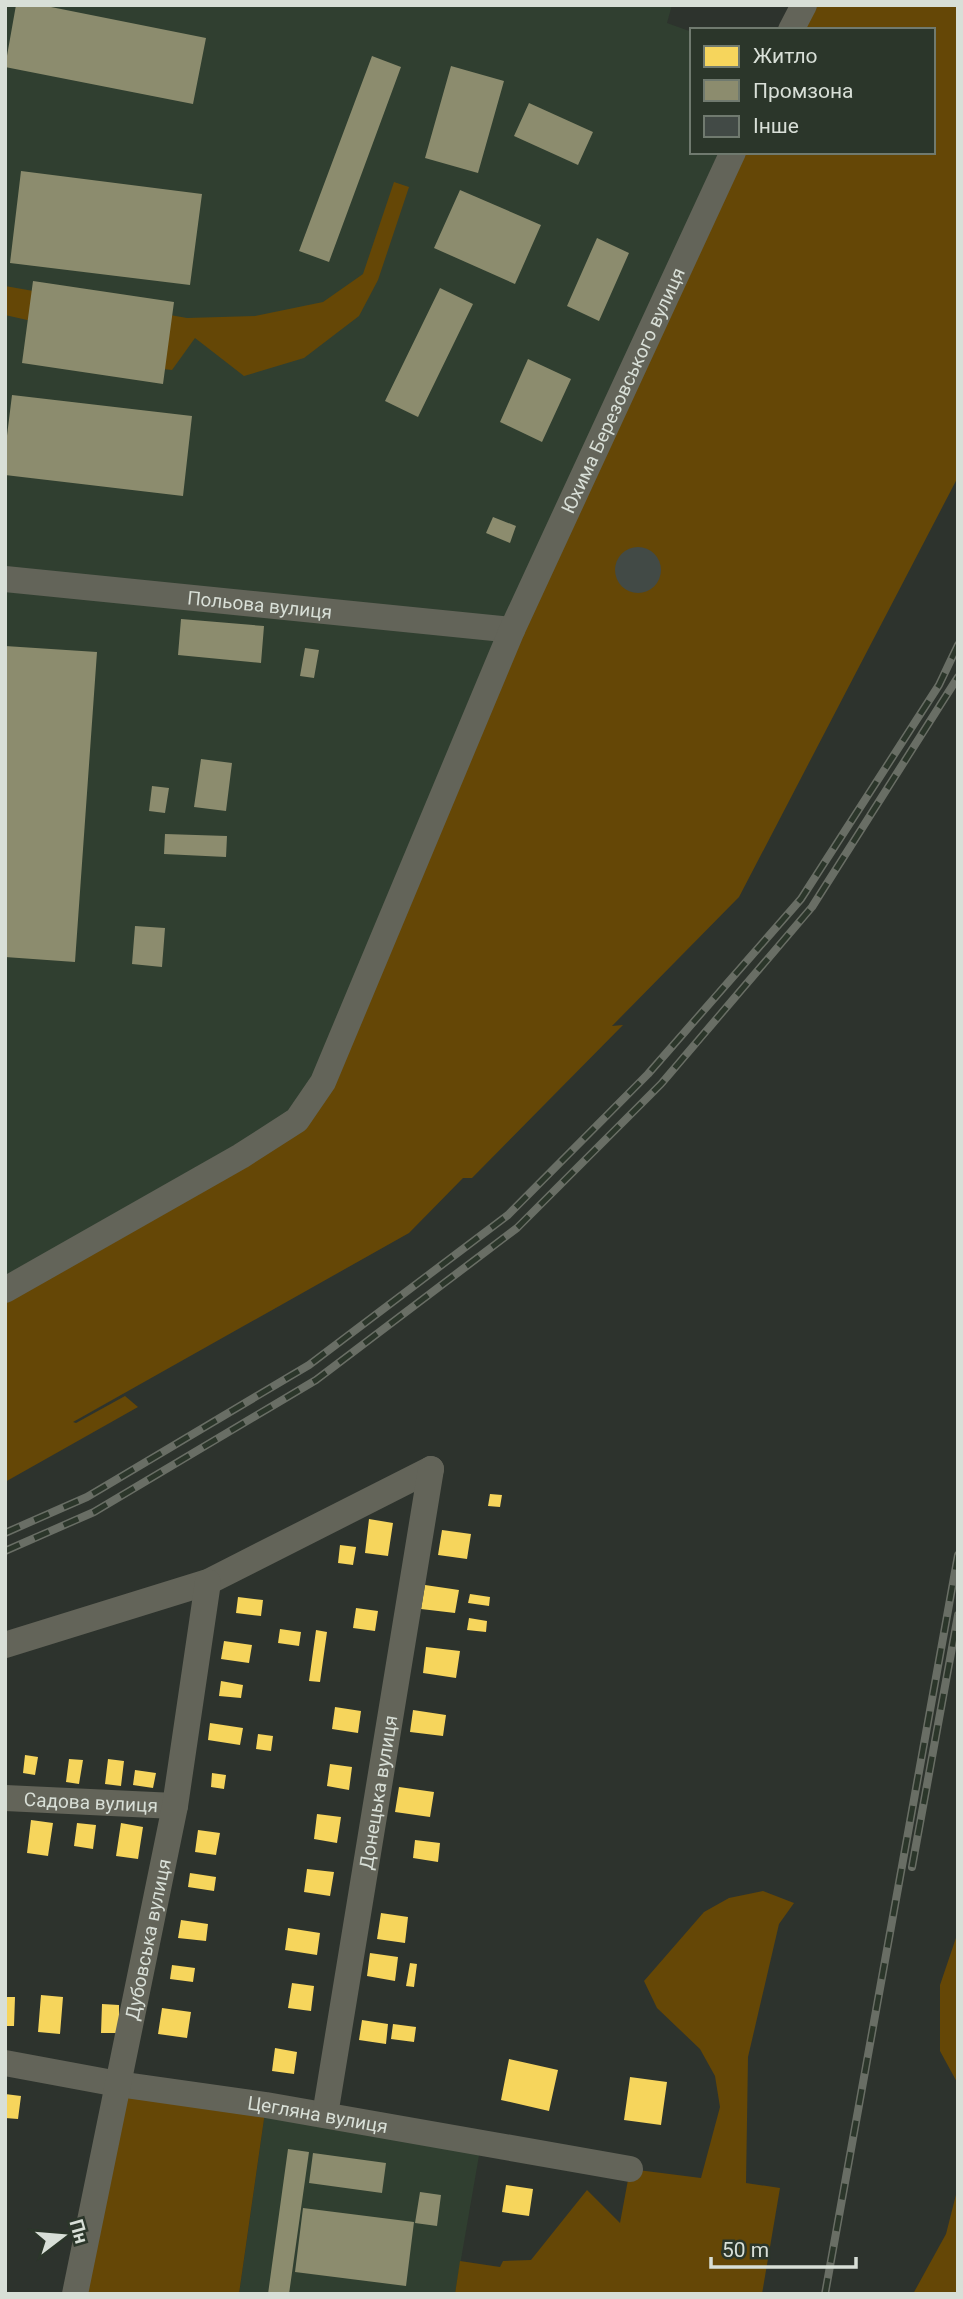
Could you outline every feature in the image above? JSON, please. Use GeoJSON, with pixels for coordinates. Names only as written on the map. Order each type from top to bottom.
{"type":"FeatureCollection","features":[{"type":"Feature","properties":{"kind":"street"},"geometry":{"type":"LineString","coordinates":[[792,28],[804,5]]}},
{"type":"Feature","properties":{"kind":"street","name":"Юхима Березовського вулиця"},"geometry":{"type":"LineString","coordinates":[[5,1290],[241,1156],[298,1120],[323,1082],[512,630],[732,154]]}},
{"type":"Feature","properties":{"kind":"street","name":"Польова вулиця"},"geometry":{"type":"LineString","coordinates":[[5,579],[512,630]]}},
{"type":"Feature","properties":{"kind":"street","name":"Донецька вулиця"},"geometry":{"type":"LineString","coordinates":[[208,1582],[432,1469],[325,2115]]}},
{"type":"Feature","properties":{"kind":"street"},"geometry":{"type":"LineString","coordinates":[[5,1645],[208,1582]]}},
{"type":"Feature","properties":{"kind":"street","name":"Дубовська вулиця"},"geometry":{"type":"LineString","coordinates":[[75,2294],[175,1806],[208,1582]]}},
{"type":"Feature","properties":{"kind":"street","name":"Садова вулиця"},"geometry":{"type":"LineString","coordinates":[[5,1798],[175,1806]]}},
{"type":"Feature","properties":{"kind":"street","name":"Цегляна вулиця"},"geometry":{"type":"LineString","coordinates":[[5,2063],[118,2084],[325,2115],[630,2169]]}},
{"type":"Feature","properties":{"kind":"shaded area"},"geometry":{"type":"Polygon","coordinates":[[[5,5],[672,5],[667,23],[690,31],[690,154],[732,154],[297,1120],[5,1290],[5,5]]]}},
{"type":"Feature","properties":{"kind":"shaded area"},"geometry":{"type":"Polygon","coordinates":[[[804,5],[958,5],[958,477],[739,897],[612,1026],[623,1025],[472,1178],[463,1178],[409,1233],[73,1422],[76,1423],[125,1396],[138,1407],[5,1482],[5,1290],[297,1120],[732,154],[935,154],[935,28],[792,28],[804,5]]]}},
{"type":"Feature","properties":{"kind":"shaded area"},"geometry":{"type":"Polygon","coordinates":[[[394,182],[409,187],[378,280],[359,316],[304,358],[244,376],[195,338],[172,370],[93,361],[36,322],[5,315],[5,286],[187,318],[255,316],[323,302],[363,274],[394,182]]]}},
{"type":"Feature","properties":{"kind":"shaded area"},"geometry":{"type":"Polygon","coordinates":[[[763,1891],[794,1903],[779,1924],[748,2057],[746,2183],[780,2188],[762,2294],[455,2294],[460,2261],[500,2267],[503,2261],[531,2260],[587,2190],[620,2223],[630,2169],[701,2178],[720,2107],[715,2076],[700,2049],[657,2008],[644,1981],[704,1912],[729,1898],[763,1891]]]}},
{"type":"Feature","properties":{"kind":"shaded area"},"geometry":{"type":"Polygon","coordinates":[[[958,1932],[958,2084],[940,2051],[940,1985],[958,1932]]]}},
{"type":"Feature","properties":{"kind":"shaded area"},"geometry":{"type":"Polygon","coordinates":[[[118,2084],[266,2105],[239,2294],[75,2294],[118,2084]]]}},
{"type":"Feature","properties":{"kind":"shaded area"},"geometry":{"type":"Polygon","coordinates":[[[266,2105],[481,2144],[455,2294],[239,2294],[266,2105]]]}},
{"type":"Feature","properties":{"kind":"shaded area"},"geometry":{"type":"Polygon","coordinates":[[[958,2187],[958,2294],[913,2294],[946,2234],[958,2187]]]}},
{"type":"Feature","properties":{"kind":"building: Житло"},"geometry":{"type":"Polygon","coordinates":[[[490,1494],[502,1495],[500,1507],[488,1506],[490,1494]]]}},
{"type":"Feature","properties":{"kind":"building: Житло"},"geometry":{"type":"Polygon","coordinates":[[[369,1519],[393,1523],[388,1556],[365,1553],[369,1519]]]}},
{"type":"Feature","properties":{"kind":"building: Житло"},"geometry":{"type":"Polygon","coordinates":[[[442,1530],[471,1534],[467,1559],[438,1555],[442,1530]]]}},
{"type":"Feature","properties":{"kind":"building: Житло"},"geometry":{"type":"Polygon","coordinates":[[[340,1545],[356,1547],[353,1565],[338,1563],[340,1545]]]}},
{"type":"Feature","properties":{"kind":"building: Житло"},"geometry":{"type":"Polygon","coordinates":[[[425,1585],[459,1590],[455,1613],[421,1609],[425,1585]]]}},
{"type":"Feature","properties":{"kind":"building: Житло"},"geometry":{"type":"Polygon","coordinates":[[[470,1594],[490,1597],[489,1606],[468,1603],[470,1594]]]}},
{"type":"Feature","properties":{"kind":"building: Житло"},"geometry":{"type":"Polygon","coordinates":[[[238,1597],[263,1600],[261,1616],[236,1613],[238,1597]]]}},
{"type":"Feature","properties":{"kind":"building: Житло"},"geometry":{"type":"Polygon","coordinates":[[[356,1608],[378,1611],[375,1631],[353,1628],[356,1608]]]}},
{"type":"Feature","properties":{"kind":"building: Житло"},"geometry":{"type":"Polygon","coordinates":[[[469,1618],[487,1621],[486,1632],[467,1630],[469,1618]]]}},
{"type":"Feature","properties":{"kind":"building: Житло"},"geometry":{"type":"Polygon","coordinates":[[[280,1629],[301,1632],[299,1646],[278,1643],[280,1629]]]}},
{"type":"Feature","properties":{"kind":"building: Житло"},"geometry":{"type":"Polygon","coordinates":[[[316,1630],[327,1632],[320,1682],[309,1681],[316,1630]]]}},
{"type":"Feature","properties":{"kind":"building: Житло"},"geometry":{"type":"Polygon","coordinates":[[[224,1641],[252,1645],[249,1663],[221,1659],[224,1641]]]}},
{"type":"Feature","properties":{"kind":"building: Житло"},"geometry":{"type":"Polygon","coordinates":[[[426,1647],[460,1651],[456,1678],[423,1673],[426,1647]]]}},
{"type":"Feature","properties":{"kind":"building: Житло"},"geometry":{"type":"Polygon","coordinates":[[[221,1681],[243,1685],[241,1698],[219,1696],[221,1681]]]}},
{"type":"Feature","properties":{"kind":"building: Житло"},"geometry":{"type":"Polygon","coordinates":[[[335,1707],[361,1711],[358,1733],[332,1729],[335,1707]]]}},
{"type":"Feature","properties":{"kind":"building: Житло"},"geometry":{"type":"Polygon","coordinates":[[[413,1710],[446,1715],[443,1736],[410,1732],[413,1710]]]}},
{"type":"Feature","properties":{"kind":"building: Житло"},"geometry":{"type":"Polygon","coordinates":[[[210,1723],[243,1728],[240,1745],[208,1740],[210,1723]]]}},
{"type":"Feature","properties":{"kind":"building: Житло"},"geometry":{"type":"Polygon","coordinates":[[[258,1734],[273,1736],[271,1751],[256,1749],[258,1734]]]}},
{"type":"Feature","properties":{"kind":"building: Житло"},"geometry":{"type":"Polygon","coordinates":[[[25,1755],[38,1757],[35,1775],[23,1773],[25,1755]]]}},
{"type":"Feature","properties":{"kind":"building: Житло"},"geometry":{"type":"Polygon","coordinates":[[[69,1759],[83,1760],[79,1784],[66,1782],[69,1759]]]}},
{"type":"Feature","properties":{"kind":"building: Житло"},"geometry":{"type":"Polygon","coordinates":[[[108,1759],[124,1761],[121,1786],[105,1784],[108,1759]]]}},
{"type":"Feature","properties":{"kind":"building: Житло"},"geometry":{"type":"Polygon","coordinates":[[[330,1764],[352,1767],[349,1790],[327,1786],[330,1764]]]}},
{"type":"Feature","properties":{"kind":"building: Житло"},"geometry":{"type":"Polygon","coordinates":[[[135,1770],[156,1773],[153,1788],[133,1785],[135,1770]]]}},
{"type":"Feature","properties":{"kind":"building: Житло"},"geometry":{"type":"Polygon","coordinates":[[[212,1773],[226,1775],[224,1789],[211,1787],[212,1773]]]}},
{"type":"Feature","properties":{"kind":"building: Житло"},"geometry":{"type":"Polygon","coordinates":[[[399,1787],[434,1792],[430,1817],[395,1812],[399,1787]]]}},
{"type":"Feature","properties":{"kind":"building: Житло"},"geometry":{"type":"Polygon","coordinates":[[[317,1814],[341,1817],[337,1843],[314,1839],[317,1814]]]}},
{"type":"Feature","properties":{"kind":"building: Житло"},"geometry":{"type":"Polygon","coordinates":[[[31,1820],[53,1823],[48,1856],[27,1853],[31,1820]]]}},
{"type":"Feature","properties":{"kind":"building: Житло"},"geometry":{"type":"Polygon","coordinates":[[[77,1823],[96,1825],[93,1849],[74,1846],[77,1823]]]}},
{"type":"Feature","properties":{"kind":"building: Житло"},"geometry":{"type":"Polygon","coordinates":[[[121,1823],[143,1827],[138,1859],[116,1856],[121,1823]]]}},
{"type":"Feature","properties":{"kind":"building: Житло"},"geometry":{"type":"Polygon","coordinates":[[[198,1830],[220,1833],[216,1855],[195,1852],[198,1830]]]}},
{"type":"Feature","properties":{"kind":"building: Житло"},"geometry":{"type":"Polygon","coordinates":[[[415,1840],[440,1843],[438,1862],[413,1858],[415,1840]]]}},
{"type":"Feature","properties":{"kind":"building: Житло"},"geometry":{"type":"Polygon","coordinates":[[[307,1869],[334,1872],[330,1896],[304,1892],[307,1869]]]}},
{"type":"Feature","properties":{"kind":"building: Житло"},"geometry":{"type":"Polygon","coordinates":[[[190,1873],[216,1877],[214,1891],[188,1887],[190,1873]]]}},
{"type":"Feature","properties":{"kind":"building: Житло"},"geometry":{"type":"Polygon","coordinates":[[[381,1913],[408,1917],[405,1943],[377,1939],[381,1913]]]}},
{"type":"Feature","properties":{"kind":"building: Житло"},"geometry":{"type":"Polygon","coordinates":[[[181,1920],[208,1924],[206,1941],[178,1938],[181,1920]]]}},
{"type":"Feature","properties":{"kind":"building: Житло"},"geometry":{"type":"Polygon","coordinates":[[[288,1928],[320,1933],[317,1955],[285,1950],[288,1928]]]}},
{"type":"Feature","properties":{"kind":"building: Житло"},"geometry":{"type":"Polygon","coordinates":[[[370,1953],[398,1957],[395,1981],[367,1976],[370,1953]]]}},
{"type":"Feature","properties":{"kind":"building: Житло"},"geometry":{"type":"Polygon","coordinates":[[[410,1963],[417,1964],[414,1987],[406,1986],[410,1963]]]}},
{"type":"Feature","properties":{"kind":"building: Житло"},"geometry":{"type":"Polygon","coordinates":[[[172,1965],[195,1968],[193,1982],[170,1979],[172,1965]]]}},
{"type":"Feature","properties":{"kind":"building: Житло"},"geometry":{"type":"Polygon","coordinates":[[[292,1983],[314,1986],[311,2011],[288,2008],[292,1983]]]}},
{"type":"Feature","properties":{"kind":"building: Житло"},"geometry":{"type":"Polygon","coordinates":[[[41,1995],[63,1997],[60,2034],[38,2032],[41,1995]]]}},
{"type":"Feature","properties":{"kind":"building: Житло"},"geometry":{"type":"Polygon","coordinates":[[[5,1997],[15,1997],[14,2026],[5,2026],[5,1997]]]}},
{"type":"Feature","properties":{"kind":"building: Житло"},"geometry":{"type":"Polygon","coordinates":[[[102,2004],[119,2005],[119,2033],[101,2033],[102,2004]]]}},
{"type":"Feature","properties":{"kind":"building: Житло"},"geometry":{"type":"Polygon","coordinates":[[[162,2008],[191,2012],[187,2038],[158,2034],[162,2008]]]}},
{"type":"Feature","properties":{"kind":"building: Житло"},"geometry":{"type":"Polygon","coordinates":[[[362,2020],[388,2024],[386,2044],[359,2040],[362,2020]]]}},
{"type":"Feature","properties":{"kind":"building: Житло"},"geometry":{"type":"Polygon","coordinates":[[[393,2024],[416,2027],[414,2042],[391,2039],[393,2024]]]}},
{"type":"Feature","properties":{"kind":"building: Житло"},"geometry":{"type":"Polygon","coordinates":[[[275,2048],[297,2052],[294,2074],[272,2071],[275,2048]]]}},
{"type":"Feature","properties":{"kind":"building: Житло"},"geometry":{"type":"Polygon","coordinates":[[[509,2059],[558,2070],[549,2111],[501,2100],[509,2059]]]}},
{"type":"Feature","properties":{"kind":"building: Житло"},"geometry":{"type":"Polygon","coordinates":[[[630,2077],[667,2082],[661,2125],[624,2120],[630,2077]]]}},
{"type":"Feature","properties":{"kind":"building: Житло"},"geometry":{"type":"Polygon","coordinates":[[[5,2094],[21,2096],[18,2119],[5,2118],[5,2094]]]}},
{"type":"Feature","properties":{"kind":"building: Житло"},"geometry":{"type":"Polygon","coordinates":[[[506,2185],[533,2189],[529,2216],[502,2212],[506,2185]]]}},
{"type":"Feature","properties":{"kind":"building: Промзона"},"geometry":{"type":"Polygon","coordinates":[[[16,5],[41,5],[206,38],[193,104],[5,67],[16,5]]]}},
{"type":"Feature","properties":{"kind":"building: Промзона"},"geometry":{"type":"Polygon","coordinates":[[[372,56],[401,67],[329,262],[299,251],[372,56]]]}},
{"type":"Feature","properties":{"kind":"building: Промзона"},"geometry":{"type":"Polygon","coordinates":[[[451,66],[504,81],[478,173],[425,158],[451,66]]]}},
{"type":"Feature","properties":{"kind":"building: Промзона"},"geometry":{"type":"Polygon","coordinates":[[[529,103],[593,132],[578,165],[514,136],[529,103]]]}},
{"type":"Feature","properties":{"kind":"building: Промзона"},"geometry":{"type":"Polygon","coordinates":[[[21,171],[202,194],[190,285],[10,263],[21,171]]]}},
{"type":"Feature","properties":{"kind":"building: Промзона"},"geometry":{"type":"Polygon","coordinates":[[[460,190],[541,225],[515,284],[434,248],[460,190]]]}},
{"type":"Feature","properties":{"kind":"building: Промзона"},"geometry":{"type":"Polygon","coordinates":[[[597,238],[629,253],[599,321],[567,306],[597,238]]]}},
{"type":"Feature","properties":{"kind":"building: Промзона"},"geometry":{"type":"Polygon","coordinates":[[[33,281],[174,302],[163,384],[22,363],[33,281]]]}},
{"type":"Feature","properties":{"kind":"building: Промзона"},"geometry":{"type":"Polygon","coordinates":[[[440,288],[473,304],[418,417],[385,401],[440,288]]]}},
{"type":"Feature","properties":{"kind":"building: Промзона"},"geometry":{"type":"Polygon","coordinates":[[[528,359],[571,379],[542,442],[500,422],[528,359]]]}},
{"type":"Feature","properties":{"kind":"building: Промзона"},"geometry":{"type":"Polygon","coordinates":[[[12,395],[192,416],[183,496],[5,475],[12,395]]]}},
{"type":"Feature","properties":{"kind":"building: Промзона"},"geometry":{"type":"Polygon","coordinates":[[[493,517],[516,526],[510,543],[486,533],[493,517]]]}},
{"type":"Feature","properties":{"kind":"building: Промзона"},"geometry":{"type":"Polygon","coordinates":[[[181,619],[264,626],[261,663],[178,655],[181,619]]]}},
{"type":"Feature","properties":{"kind":"building: Промзона"},"geometry":{"type":"Polygon","coordinates":[[[5,646],[97,652],[75,962],[5,957],[5,646]]]}},
{"type":"Feature","properties":{"kind":"building: Промзона"},"geometry":{"type":"Polygon","coordinates":[[[305,648],[319,650],[314,678],[300,676],[305,648]]]}},
{"type":"Feature","properties":{"kind":"building: Промзона"},"geometry":{"type":"Polygon","coordinates":[[[201,759],[232,763],[226,811],[194,807],[201,759]]]}},
{"type":"Feature","properties":{"kind":"building: Промзона"},"geometry":{"type":"Polygon","coordinates":[[[152,786],[169,788],[165,813],[149,811],[152,786]]]}},
{"type":"Feature","properties":{"kind":"building: Промзона"},"geometry":{"type":"Polygon","coordinates":[[[165,834],[227,836],[226,857],[164,854],[165,834]]]}},
{"type":"Feature","properties":{"kind":"building: Промзона"},"geometry":{"type":"Polygon","coordinates":[[[135,926],[165,928],[162,967],[132,964],[135,926]]]}},
{"type":"Feature","properties":{"kind":"building: Промзона"},"geometry":{"type":"Polygon","coordinates":[[[288,2149],[309,2152],[289,2294],[268,2294],[288,2149]]]}},
{"type":"Feature","properties":{"kind":"building: Промзона"},"geometry":{"type":"Polygon","coordinates":[[[313,2153],[386,2163],[382,2193],[309,2183],[313,2153]]]}},
{"type":"Feature","properties":{"kind":"building: Промзона"},"geometry":{"type":"Polygon","coordinates":[[[420,2192],[441,2195],[437,2226],[415,2223],[420,2192]]]}},
{"type":"Feature","properties":{"kind":"building: Промзона"},"geometry":{"type":"Polygon","coordinates":[[[303,2208],[414,2222],[406,2286],[295,2272],[303,2208]]]}},
{"type":"Feature","properties":{"kind":"building: Інше"},"geometry":{"type":"Polygon","coordinates":[[[638,547],[654,554],[661,570],[654,586],[638,593],[622,586],[615,570],[622,554],[638,547]]]}},
{"type":"Feature","properties":{"kind":"railway"},"geometry":{"type":"LineString","coordinates":[[5,1533],[87,1497],[309,1365],[508,1215],[648,1074],[801,899],[939,685],[958,645]]}},
{"type":"Feature","properties":{"kind":"railway"},"geometry":{"type":"LineString","coordinates":[[5,1551],[94,1512],[316,1380],[517,1228],[661,1084],[812,907],[958,677]]}},
{"type":"Feature","properties":{"kind":"railway"},"geometry":{"type":"LineString","coordinates":[[825,2294],[958,1555]]}},
{"type":"Feature","properties":{"kind":"railway"},"geometry":{"type":"LineString","coordinates":[[912,1867],[958,1615]]}}]}
